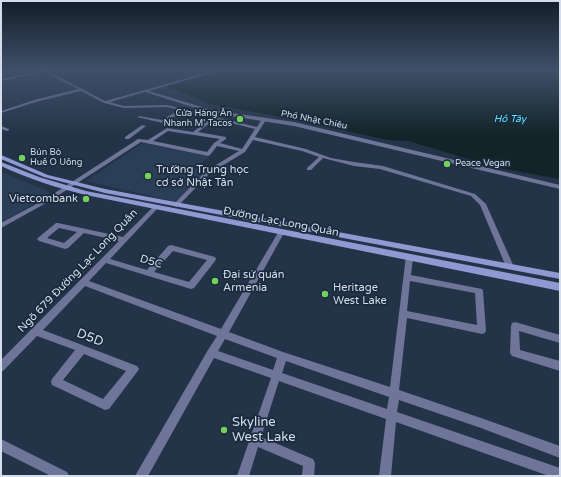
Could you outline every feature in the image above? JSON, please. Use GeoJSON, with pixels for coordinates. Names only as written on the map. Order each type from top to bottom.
{"type":"FeatureCollection","features":[{"type":"Feature","properties":{"kind":"main road","name":"Đường Lạc Long Quân"},"geometry":{"type":"LineString","coordinates":[[1,157],[70,186],[141,196],[176,205],[560,276]]}},
{"type":"Feature","properties":{"kind":"main road","name":"Đường Lạc Long Quân"},"geometry":{"type":"LineString","coordinates":[[1,164],[22,173],[154,208],[560,288]]}},
{"type":"Feature","properties":{"kind":"street"},"geometry":{"type":"LineString","coordinates":[[1,112],[35,101],[75,91]]}},
{"type":"Feature","properties":{"kind":"street"},"geometry":{"type":"LineString","coordinates":[[85,91],[105,102],[124,107],[167,106],[257,128]]}},
{"type":"Feature","properties":{"kind":"street"},"geometry":{"type":"LineString","coordinates":[[105,102],[143,91]]}},
{"type":"Feature","properties":{"kind":"street","name":"Phố Nhật Chiêu"},"geometry":{"type":"LineString","coordinates":[[145,91],[211,111],[352,137],[560,186]]}},
{"type":"Feature","properties":{"kind":"street"},"geometry":{"type":"LineString","coordinates":[[139,117],[163,122],[183,110]]}},
{"type":"Feature","properties":{"kind":"street"},"geometry":{"type":"LineString","coordinates":[[194,133],[214,118]]}},
{"type":"Feature","properties":{"kind":"street"},"geometry":{"type":"LineString","coordinates":[[176,205],[208,172],[243,151],[257,128],[264,120]]}},
{"type":"Feature","properties":{"kind":"street"},"geometry":{"type":"LineString","coordinates":[[144,126],[127,137],[149,142],[208,154],[216,144],[224,138],[167,129],[149,142]]}},
{"type":"Feature","properties":{"kind":"street"},"geometry":{"type":"LineString","coordinates":[[1,127],[7,130]]}},
{"type":"Feature","properties":{"kind":"street"},"geometry":{"type":"LineString","coordinates":[[251,138],[304,150],[321,158],[381,167],[473,195],[483,204],[510,267]]}},
{"type":"Feature","properties":{"kind":"street"},"geometry":{"type":"LineString","coordinates":[[1,226],[70,186],[140,140]]}},
{"type":"Feature","properties":{"kind":"street"},"geometry":{"type":"LineString","coordinates":[[216,144],[243,151]]}},
{"type":"Feature","properties":{"kind":"street"},"geometry":{"type":"LineString","coordinates":[[309,169],[321,158]]}},
{"type":"Feature","properties":{"kind":"street","name":"Ngõ 679 Đường Lạc Long Quân"},"geometry":{"type":"LineString","coordinates":[[3,363],[84,282],[154,208]]}},
{"type":"Feature","properties":{"kind":"street"},"geometry":{"type":"LineString","coordinates":[[82,231],[65,246],[41,239],[58,225],[124,240]]}},
{"type":"Feature","properties":{"kind":"street"},"geometry":{"type":"LineString","coordinates":[[141,476],[281,233]]}},
{"type":"Feature","properties":{"kind":"street","name":"D5C"},"geometry":{"type":"LineString","coordinates":[[105,260],[148,273],[191,286],[212,259],[171,248],[148,273]]}},
{"type":"Feature","properties":{"kind":"street"},"geometry":{"type":"LineString","coordinates":[[385,476],[409,258]]}},
{"type":"Feature","properties":{"kind":"street"},"geometry":{"type":"LineString","coordinates":[[403,314],[482,330],[479,291],[407,277]]}},
{"type":"Feature","properties":{"kind":"street"},"geometry":{"type":"LineString","coordinates":[[84,282],[282,356],[481,423],[560,452]]}},
{"type":"Feature","properties":{"kind":"street"},"geometry":{"type":"LineString","coordinates":[[560,339],[514,326],[515,352],[560,366]]}},
{"type":"Feature","properties":{"kind":"street","name":"D5D"},"geometry":{"type":"LineString","coordinates":[[36,331],[134,368],[105,404],[56,382],[82,349]]}},
{"type":"Feature","properties":{"kind":"street"},"geometry":{"type":"LineString","coordinates":[[211,353],[560,474]]}},
{"type":"Feature","properties":{"kind":"street"},"geometry":{"type":"LineString","coordinates":[[243,476],[282,356]]}},
{"type":"Feature","properties":{"kind":"street"},"geometry":{"type":"LineString","coordinates":[[255,440],[309,463],[308,476]]}},
{"type":"Feature","properties":{"kind":"street"},"geometry":{"type":"LineString","coordinates":[[1,445],[63,476]]}},
{"type":"Feature","properties":{"kind":"shaded area","name":"Trường Trung học cơ sở Nhật Tân"},"geometry":{"type":"Polygon","coordinates":[[[143,143],[210,156],[195,168],[208,171],[176,202],[86,181],[143,143]]]}},
{"type":"Feature","properties":{"kind":"shaded area"},"geometry":{"type":"Polygon","coordinates":[[[1,172],[48,191],[50,194],[1,223],[1,172]]]}},
{"type":"Feature","properties":{"kind":"water","name":"Hồ Tây"},"geometry":{"type":"Polygon","coordinates":[[[178,91],[560,91],[560,179],[499,168],[408,141],[388,140],[287,118],[210,104],[178,91]]]}},
{"type":"Feature","properties":{"kind":"place","name":"Cửa Hàng Ăn Nhanh M' Tacos"},"geometry":{"type":"Point","coordinates":[240,119]}},
{"type":"Feature","properties":{"kind":"place","name":"Bún Bò Huế O Uông"},"geometry":{"type":"Point","coordinates":[22,158]}},
{"type":"Feature","properties":{"kind":"place","name":"Peace Vegan"},"geometry":{"type":"Point","coordinates":[447,164]}},
{"type":"Feature","properties":{"kind":"place","name":"Trường Trung học cơ sở Nhật Tân"},"geometry":{"type":"Point","coordinates":[148,176]}},
{"type":"Feature","properties":{"kind":"place","name":"Vietcombank"},"geometry":{"type":"Point","coordinates":[86,199]}},
{"type":"Feature","properties":{"kind":"place","name":"Đại sứ quán Armenia"},"geometry":{"type":"Point","coordinates":[215,281]}},
{"type":"Feature","properties":{"kind":"place","name":"Heritage West Lake"},"geometry":{"type":"Point","coordinates":[325,294]}},
{"type":"Feature","properties":{"kind":"place","name":"Skyline West Lake"},"geometry":{"type":"Point","coordinates":[224,430]}}]}
